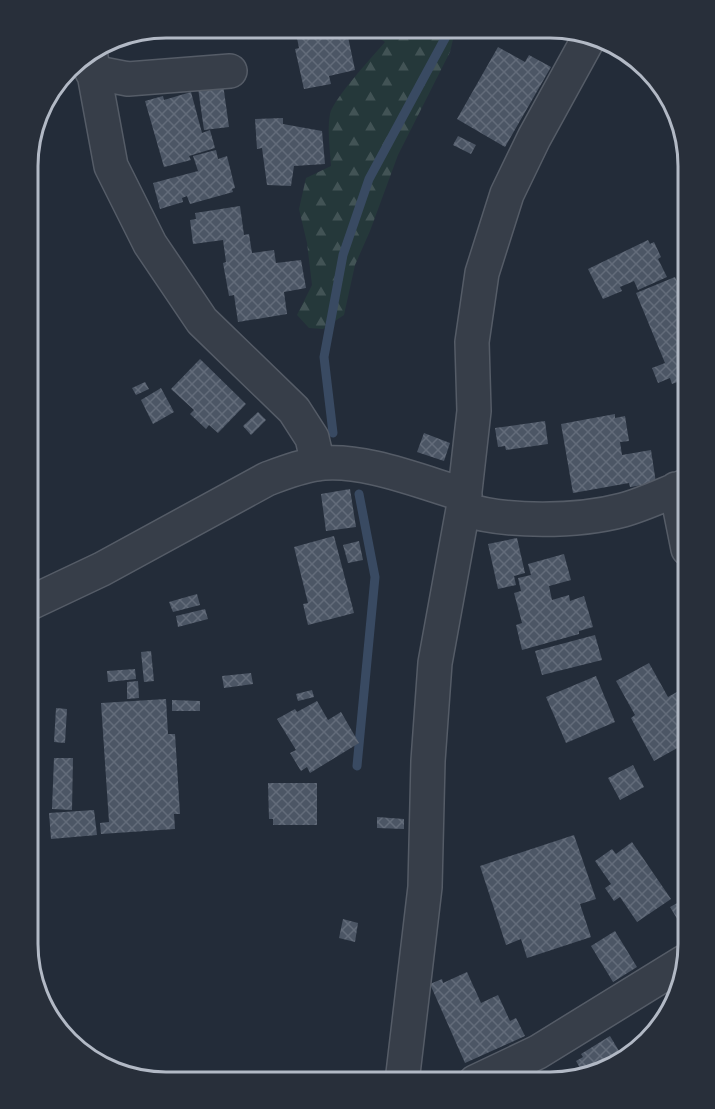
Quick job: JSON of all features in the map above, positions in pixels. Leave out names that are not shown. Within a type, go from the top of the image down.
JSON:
[{"type":"street","points":[[403,1072],[425,887],[428,761],[435,663],[464,502],[474,411],[472,342],[482,273],[507,194],[580,41]]},
{"type":"street","points":[[91,62],[111,166],[150,244],[202,321],[294,410],[312,438],[318,464]]},
{"type":"street","points":[[91,62],[128,79],[230,71]]},
{"type":"street","points":[[38,599],[102,569],[267,480],[295,468],[318,464],[359,465],[464,502],[481,515],[581,518],[624,510],[678,489]]},
{"type":"street","points":[[496,1072],[538,1052],[675,968]]},
{"type":"green space","points":[[379,38],[453,38],[450,52],[398,155],[355,265],[344,315],[323,329],[309,328],[297,315],[312,285],[307,243],[299,209],[306,178],[331,166],[329,127],[333,107],[385,42]]},
{"type":"building","points":[[297,38],[348,38],[355,70],[329,76],[331,84],[304,89],[295,49],[299,48]]},
{"type":"building","points":[[498,47],[525,62],[529,55],[551,67],[505,147],[457,119]]},
{"type":"building","points":[[223,84],[229,127],[204,130],[198,88]]},
{"type":"building","points":[[191,92],[202,133],[210,130],[215,148],[189,156],[191,160],[164,167],[145,101],[163,96],[164,100]]},
{"type":"building","points":[[283,118],[283,124],[322,131],[325,164],[294,166],[291,186],[267,185],[262,148],[257,149],[255,119]]},
{"type":"building","points":[[458,136],[476,145],[471,154],[453,145]]},
{"type":"building","points":[[216,150],[218,159],[227,156],[235,188],[232,189],[233,192],[190,204],[187,196],[182,198],[183,202],[160,209],[153,183],[198,171],[193,156]]},
{"type":"building","points":[[240,206],[244,235],[249,234],[252,253],[274,250],[276,263],[301,260],[306,288],[284,292],[287,314],[238,322],[234,295],[229,296],[223,263],[226,262],[223,240],[193,244],[190,220],[196,219],[195,213]]},
{"type":"building","points":[[648,240],[650,244],[654,242],[661,257],[658,259],[667,277],[638,290],[634,281],[620,287],[622,291],[603,299],[588,269]]},
{"type":"building","points":[[675,277],[678,283],[678,382],[672,384],[670,378],[658,383],[652,368],[665,363],[636,293]]},
{"type":"building","points":[[200,359],[246,404],[218,433],[209,425],[206,429],[190,414],[194,410],[171,389]]},
{"type":"building","points":[[145,382],[149,389],[136,395],[132,388]]},
{"type":"building","points":[[161,388],[174,412],[153,424],[141,400]]},
{"type":"building","points":[[258,412],[266,420],[251,435],[243,426]]},
{"type":"building","points":[[615,414],[615,418],[625,416],[629,441],[620,442],[622,455],[651,450],[656,483],[630,487],[629,483],[573,493],[561,424]]},
{"type":"building","points":[[545,421],[548,444],[506,450],[505,446],[498,447],[495,428]]},
{"type":"building","points":[[424,433],[450,443],[444,461],[417,452]]},
{"type":"building","points":[[350,489],[356,527],[326,531],[321,494]]},
{"type":"building","points":[[334,536],[354,613],[308,625],[303,604],[308,603],[294,547]]},
{"type":"building","points":[[517,538],[525,573],[514,576],[516,585],[498,589],[488,544]]},
{"type":"building","points":[[359,541],[363,560],[348,563],[343,545]]},
{"type":"building","points":[[564,554],[571,580],[549,586],[552,600],[569,595],[570,601],[584,596],[593,627],[579,631],[579,634],[522,650],[516,625],[522,623],[514,593],[521,591],[518,578],[531,575],[528,564]]},
{"type":"building","points":[[197,594],[200,605],[173,612],[169,602]]},
{"type":"building","points":[[205,609],[208,619],[178,627],[176,616]]},
{"type":"building","points":[[595,635],[602,660],[542,675],[535,651]]},
{"type":"building","points":[[151,651],[154,681],[144,682],[141,652]]},
{"type":"building","points":[[649,663],[668,697],[677,692],[677,748],[654,761],[631,718],[635,715],[616,681]]},
{"type":"building","points":[[135,669],[136,679],[108,682],[107,671]]},
{"type":"building","points":[[251,673],[253,684],[224,688],[222,676]]},
{"type":"building","points":[[596,676],[615,722],[566,743],[546,697]]},
{"type":"building","points":[[138,681],[139,698],[127,699],[127,682]]},
{"type":"building","points":[[312,690],[314,697],[298,701],[296,694]]},
{"type":"building","points":[[166,699],[168,734],[175,734],[180,814],[174,814],[175,829],[101,834],[100,823],[109,822],[101,703]]},
{"type":"building","points":[[172,700],[200,701],[200,711],[172,711]]},
{"type":"building","points":[[317,701],[328,720],[341,712],[359,743],[310,773],[307,767],[301,771],[290,753],[296,750],[277,719],[295,709],[297,712]]},
{"type":"building","points":[[56,708],[67,709],[65,743],[54,742]]},
{"type":"building","points":[[54,758],[73,758],[72,810],[52,809]]},
{"type":"building","points":[[633,765],[644,787],[620,800],[608,778]]},
{"type":"building","points":[[268,783],[317,783],[317,825],[273,825],[273,819],[269,819]]},
{"type":"building","points":[[94,810],[97,835],[51,839],[49,813]]},
{"type":"building","points":[[377,817],[404,819],[404,829],[377,828]]},
{"type":"building","points":[[574,835],[596,899],[580,904],[591,937],[527,958],[521,939],[506,945],[480,866]]},
{"type":"building","points":[[632,842],[671,899],[637,922],[620,897],[614,901],[605,888],[611,884],[595,861],[612,849],[616,854]]},
{"type":"building","points":[[677,903],[677,919],[670,907]]},
{"type":"building","points":[[343,919],[358,923],[355,942],[339,938]]},
{"type":"building","points":[[615,931],[637,967],[613,982],[591,946]]},
{"type":"building","points":[[467,972],[481,1003],[498,995],[510,1021],[516,1018],[525,1036],[465,1063],[430,984],[442,979],[443,983]]},
{"type":"building","points":[[610,1036],[619,1051],[598,1062],[580,1068],[576,1061],[583,1057],[581,1054]]},
{"type":"waterway","points":[[333,433],[324,357],[343,255],[369,179],[445,38]]},
{"type":"waterway","points":[[357,766],[375,577],[359,494]]}]
